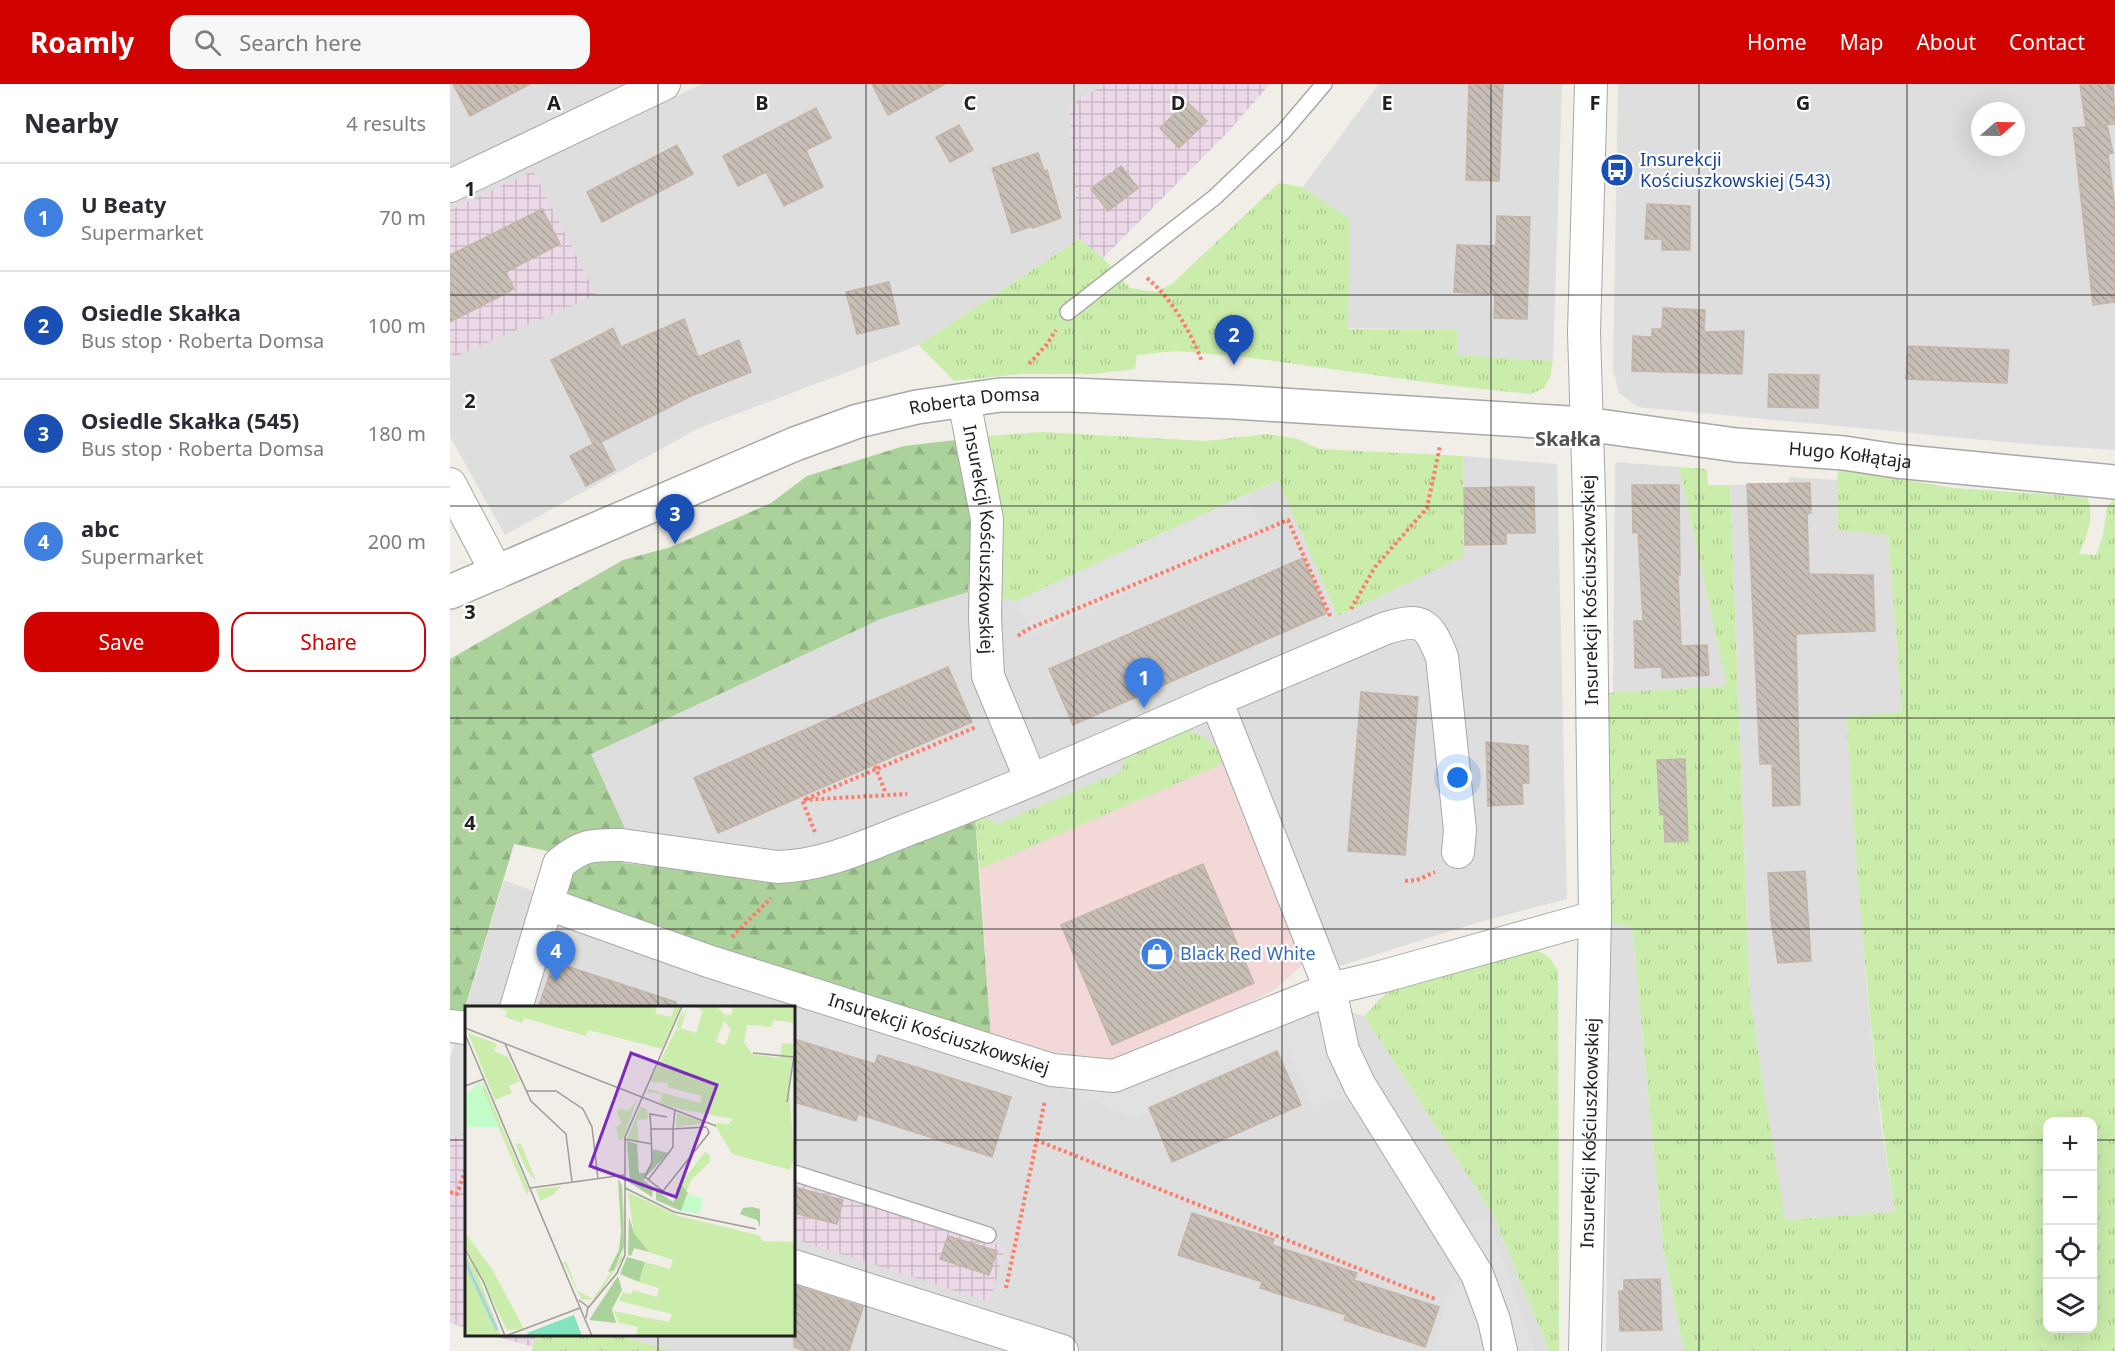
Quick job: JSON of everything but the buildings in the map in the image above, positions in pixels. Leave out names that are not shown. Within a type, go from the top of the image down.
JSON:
[{"type":"street","points":[[450,186],[664,84]]},
{"type":"street","name":"Insurekcji Kościuszkowskiej","points":[[1585,1351],[1595,916],[1590,529],[1585,424],[1584,332],[1591,84]]},
{"type":"street","name":"Roberta Domsa","points":[[450,592],[858,421],[917,407],[964,400],[1000,395],[1072,395],[1515,418],[1585,424]]},
{"type":"street","name":"Insurekcji Kościuszkowskiej","points":[[964,400],[987,519],[985,617],[988,676],[1031,780]]},
{"type":"street","name":"Hugo Kołłątaja","points":[[1585,424],[1736,445],[1844,453],[1918,464],[2115,482]]},
{"type":"street","points":[[450,484],[496,573]]},
{"type":"street","points":[[517,1006],[559,864],[576,850],[597,845],[622,845],[777,867],[814,864],[945,816],[1386,628],[1406,622],[1421,623],[1433,636],[1442,657],[1460,830],[1449,859]]},
{"type":"street","points":[[1216,700],[1330,989],[1343,1050],[1360,1086],[1477,1274],[1494,1320],[1501,1351]]},
{"type":"street","name":"Insurekcji Kościuszkowskiej","points":[[548,903],[708,961],[1052,1070],[1114,1076],[1330,989],[1384,976],[1595,916]]},
{"type":"street","points":[[450,1026],[465,1028]]},
{"type":"street","points":[[795,1266],[1062,1351]]},
{"type":"lane","points":[[1068,312],[1215,197],[1284,131],[1324,84]]},
{"type":"lane","points":[[795,1173],[988,1235]]},
{"type":"path","points":[[1130,264],[1154,284],[1173,306],[1203,362]]},
{"type":"path","points":[[1349,612],[1375,567],[1427,508],[1442,436]]},
{"type":"path","points":[[1014,638],[1037,626],[1288,520],[1333,622]]},
{"type":"path","points":[[802,800],[982,724]]},
{"type":"path","points":[[876,768],[886,794]]},
{"type":"path","points":[[802,800],[886,794],[939,794],[945,816]]},
{"type":"path","points":[[708,961],[814,864],[802,800]]},
{"type":"path","points":[[1405,881],[1417,880],[1433,874],[1449,859]]},
{"type":"path","points":[[1006,1288],[1052,1070]]},
{"type":"path","points":[[1036,1140],[1435,1299]]},
{"type":"path","points":[[450,1192],[457,1194],[465,1171]]},
{"type":"shaded area","points":[[450,84],[632,84],[450,170]]},
{"type":"shaded area","points":[[702,84],[1104,84],[1069,106],[1079,239],[919,345],[699,428],[505,535],[450,437],[450,203]]},
{"type":"shaded area","points":[[1104,84],[1270,84],[1226,134],[1103,258],[1079,239],[1069,106]]},
{"type":"shaded area","points":[[1379,84],[1562,84],[1553,361],[1457,355],[1456,330],[1347,328],[1302,188]]},
{"type":"shaded area","points":[[1618,84],[2115,84],[2115,450],[2026,444],[1638,407],[1619,393],[1613,370]]},
{"type":"shaded area","points":[[533,171],[596,295],[452,358],[450,352],[450,210]]},
{"type":"shaded area","points":[[1463,456],[1557,464],[1567,899],[1476,923],[1311,975],[1224,763],[980,869],[975,817],[759,877],[623,862],[590,753],[883,618],[968,592],[1016,601],[1279,480],[1338,616],[1462,557]]},
{"type":"shaded area","points":[[1615,462],[1679,467],[1727,686],[1613,693]]},
{"type":"shaded area","points":[[1789,477],[1837,480],[1838,529],[1888,535],[1902,712],[1846,718],[1867,990],[1881,1124],[1895,1213],[1784,1220],[1750,1000],[1730,485],[1789,484]]},
{"type":"shaded area","points":[[1247,494],[1264,529],[1032,636],[1016,601]]},
{"type":"shaded area","points":[[1224,763],[1306,962],[1274,990],[1224,1017],[1114,1066],[1089,1066],[991,1040],[980,869]]},
{"type":"shaded area","points":[[504,880],[994,1067],[1070,1090],[1114,1084],[1324,1004],[1364,1016],[1493,1214],[1549,1351],[672,1351],[621,1336],[795,1336],[795,1006],[466,1006]]},
{"type":"shaded area","points":[[1609,923],[1632,927],[1663,1246],[1684,1351],[1606,1351]]},
{"type":"shaded area","points":[[1324,1004],[1352,1097],[1311,1105],[1288,1048],[1133,1118],[1070,1090],[1114,1084]]},
{"type":"shaded area","points":[[465,1009],[465,1144],[450,1139],[450,1059]]},
{"type":"shaded area","points":[[465,1123],[465,1328],[450,1323],[450,1137],[461,1138]]},
{"type":"shaded area","points":[[795,1183],[1005,1247],[990,1302],[795,1239]]},
{"type":"shaded area","points":[[1489,1217],[1534,1351],[1510,1351],[1465,1225]]},
{"type":"shaded area","points":[[1452,1280],[1483,1297],[1486,1351],[1433,1351]]},
{"type":"shaded area","points":[[494,1336],[536,1336],[533,1347]]},
{"type":"green space","points":[[1279,183],[1302,187],[1350,219],[1348,329],[1458,330],[1457,355],[1553,361],[1550,378],[1544,388],[1531,394],[1454,386],[1244,357],[1176,351],[1137,355],[1135,369],[1094,374],[1020,374],[954,381],[919,345],[1079,239],[1103,258],[1130,288],[1156,292],[1173,283]]},
{"type":"green space","points":[[1042,432],[1206,441],[1267,434],[1298,439],[1320,449],[1463,456],[1463,557],[1338,616],[1278,480],[1016,601],[994,597],[985,436]]},
{"type":"green space","points":[[956,440],[970,502],[972,532],[968,592],[883,618],[591,754],[627,833],[623,863],[759,877],[975,816],[991,1040],[577,907],[561,893],[581,858],[514,844],[464,1011],[450,1011],[450,659],[623,560],[671,547],[771,503],[807,476],[904,446]]},
{"type":"green space","points":[[1679,467],[1707,469],[1708,485],[1730,485],[1750,1000],[1785,1220],[1895,1212],[1871,1027],[1846,717],[1902,712],[1888,535],[1838,530],[1837,480],[1839,469],[1954,488],[2087,497],[2090,519],[2079,554],[2096,555],[2103,535],[2107,506],[2115,499],[2115,1351],[1684,1351],[1663,1246],[1632,927],[1609,923],[1606,693],[1727,686]]},
{"type":"green space","points":[[1182,729],[1208,740],[1224,763],[980,869],[975,816],[979,815],[998,824],[1120,772],[1132,746]]},
{"type":"green space","points":[[1535,949],[1550,958],[1558,971],[1559,1351],[1549,1351],[1493,1214],[1364,1016],[1390,989]]},
{"type":"green space","points":[[536,1336],[621,1336],[672,1351],[532,1351]]},
{"type":"place","name":"Insurekcji Kościuszkowskiej (543)","points":[[1617,170]]},
{"type":"place","name":"Osiedle Skałka","points":[[1234,365]]},
{"type":"place","name":"Osiedle Skałka (545)","points":[[675,544]]},
{"type":"place","name":"U Beaty","points":[[1144,708]]},
{"type":"place","name":"Black Red White","points":[[1157,954]]},
{"type":"place","name":"abc","points":[[556,981]]},
{"type":"district","name":"Skałka","points":[[1568,439]]}]
